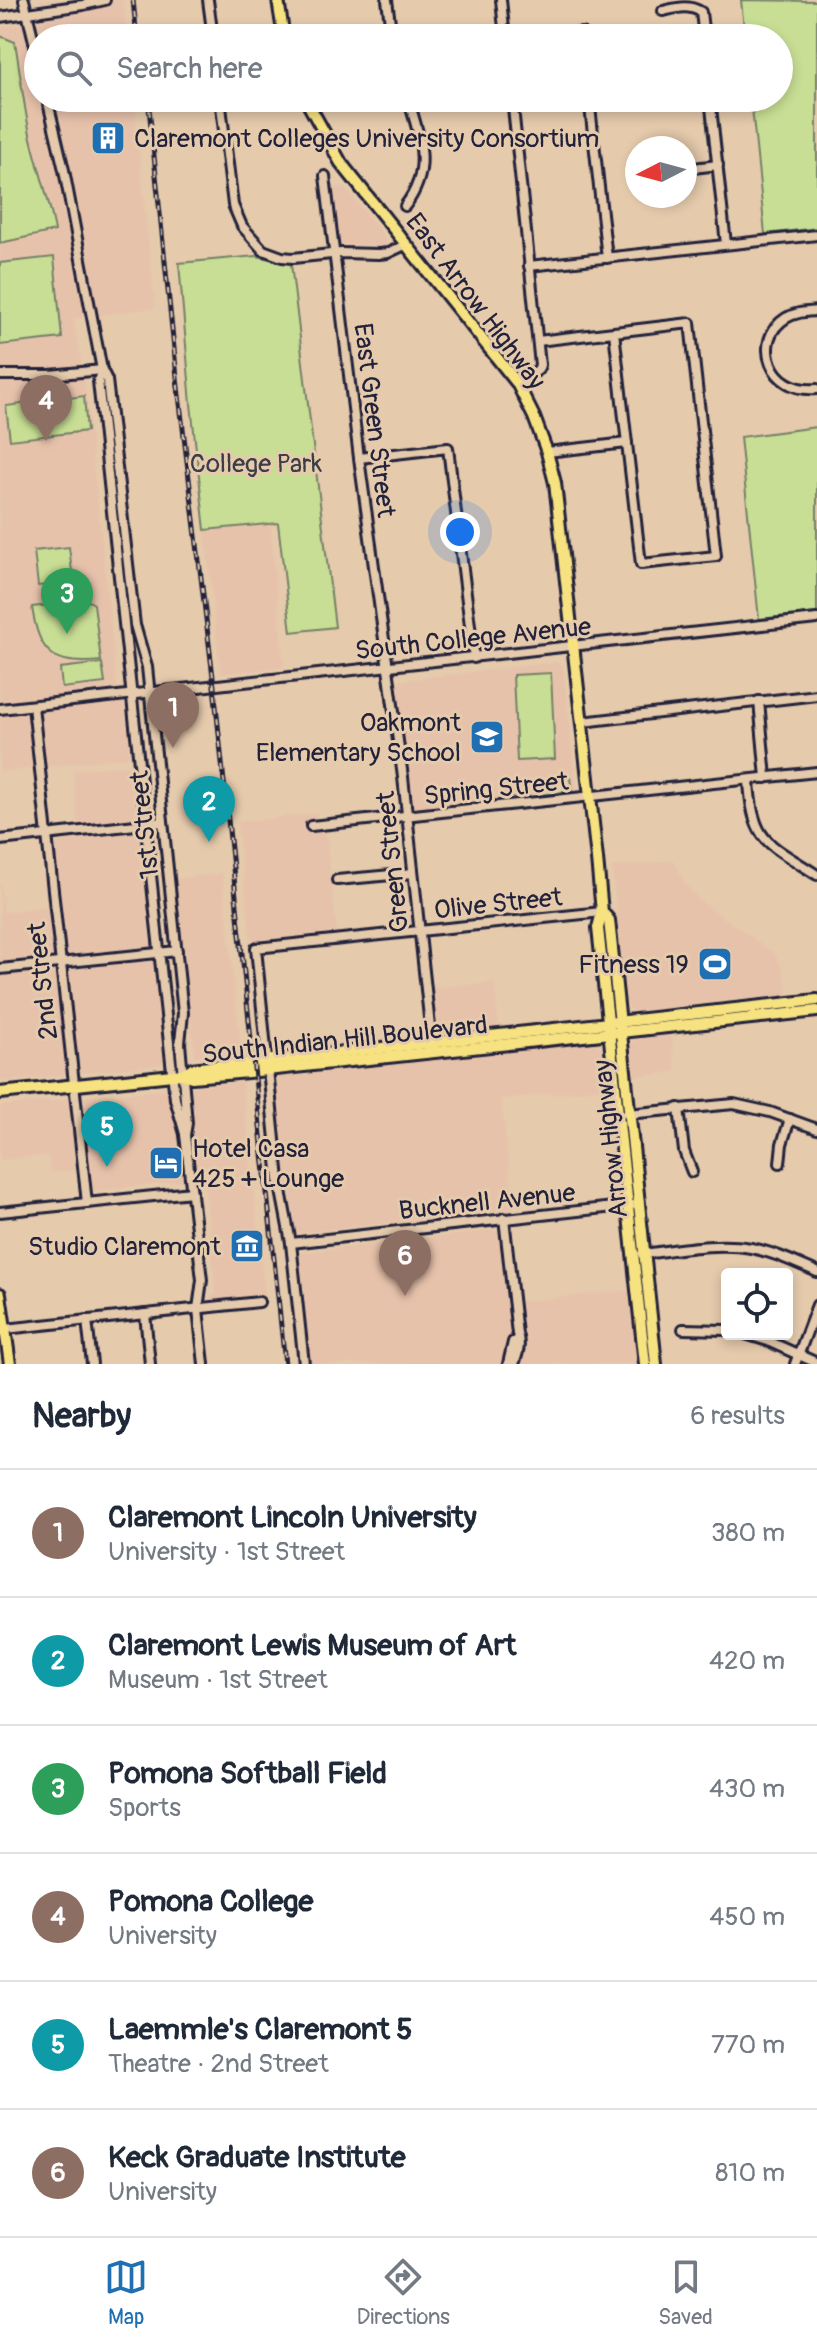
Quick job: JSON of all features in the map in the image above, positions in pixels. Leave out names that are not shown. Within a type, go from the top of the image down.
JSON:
[{"type":"main road","points":[[278,0],[282,24]]},
{"type":"main road","name":"East Arrow Highway","points":[[313,112],[341,163],[517,383],[534,417],[547,452],[557,499],[573,647]]},
{"type":"main road","name":"Arrow Highway","points":[[573,647],[602,912],[609,920],[614,1027],[639,1254],[645,1364]]},
{"type":"main road","name":"South Indian Hill Boulevard","points":[[0,1093],[177,1074],[191,1069],[267,1065],[614,1027],[817,1000]]},
{"type":"main road","name":"South Indian Hill Boulevard","points":[[614,1027],[817,1011]]},
{"type":"main road","name":"Arrow Highway","points":[[639,1254],[656,1364]]},
{"type":"main road","points":[[0,1294],[10,1364]]},
{"type":"street","points":[[24,0],[30,24]]},
{"type":"street","points":[[0,17],[105,0]]},
{"type":"street","points":[[208,0],[211,24]]},
{"type":"street","points":[[387,0],[390,24]]},
{"type":"street","points":[[501,0],[504,24]]},
{"type":"street","points":[[663,11],[693,7],[701,12],[702,24]]},
{"type":"street","name":"1st Street","points":[[50,112],[102,370],[107,380],[135,625],[147,667],[184,1024],[176,1110],[185,1135],[202,1280],[198,1309],[204,1364]]},
{"type":"street","points":[[222,112],[233,205],[242,226],[267,252],[282,257],[379,254],[405,245]]},
{"type":"street","points":[[405,206],[423,170],[420,141],[412,112]]},
{"type":"street","points":[[513,112],[540,365],[538,370],[517,383]]},
{"type":"street","points":[[591,112],[607,258]]},
{"type":"street","points":[[712,112],[726,244]]},
{"type":"street","points":[[697,168],[718,165]]},
{"type":"street","name":"East Green Street","points":[[325,176],[387,668]]},
{"type":"street","points":[[529,266],[817,235]]},
{"type":"street","points":[[817,311],[795,314],[780,323],[770,341],[773,369],[781,381],[802,390],[817,389]]},
{"type":"street","points":[[538,341],[614,332],[690,323],[716,556],[641,564],[614,332]]},
{"type":"street","points":[[0,375],[50,375],[102,370]]},
{"type":"street","name":"1st Street","points":[[102,370],[98,381],[160,952],[177,1074]]},
{"type":"street","points":[[547,452],[627,443]]},
{"type":"street","points":[[359,458],[448,448],[474,658]]},
{"type":"street","name":"South College Avenue","points":[[0,709],[817,619]]},
{"type":"street","name":"Green Street","points":[[387,668],[432,1047]]},
{"type":"street","points":[[582,722],[817,695]]},
{"type":"street","points":[[759,701],[766,778]]},
{"type":"street","name":"2nd Street","points":[[33,706],[87,1203]]},
{"type":"street","name":"Spring Street","points":[[311,826],[817,772]]},
{"type":"street","points":[[749,780],[753,818],[764,838],[817,875]]},
{"type":"street","points":[[0,840],[163,822]]},
{"type":"street","points":[[337,880],[413,873]]},
{"type":"street","name":"Olive Street","points":[[267,1065],[256,948],[602,912]]},
{"type":"street","points":[[0,969],[177,951]]},
{"type":"street","points":[[267,1065],[304,1364]]},
{"type":"street","points":[[624,1114],[734,1104],[817,1129]]},
{"type":"street","points":[[679,1108],[684,1151],[692,1172]]},
{"type":"street","points":[[780,1163],[790,1119]]},
{"type":"street","points":[[0,1212],[192,1192]]},
{"type":"street","name":"Bucknell Avenue","points":[[291,1243],[634,1204]]},
{"type":"street","points":[[504,1218],[519,1340],[514,1364]]},
{"type":"street","points":[[639,1254],[726,1245],[776,1254],[817,1272]]},
{"type":"street","points":[[5,1329],[259,1302]]},
{"type":"street","points":[[796,1360],[817,1305]]},
{"type":"street","points":[[145,1314],[150,1364]]},
{"type":"street","points":[[87,1320],[92,1364]]},
{"type":"street","points":[[683,1329],[721,1330]]},
{"type":"street","points":[[508,1364],[517,1334]]},
{"type":"street","points":[[765,1340],[796,1360],[817,1363]]},
{"type":"shaded area","points":[[39,0],[123,0],[126,24],[24,24],[24,112],[135,112],[155,308],[73,318],[85,384],[117,687],[125,708],[130,757],[0,772],[0,27],[44,20]]},
{"type":"shaded area","points":[[335,187],[344,187],[388,243],[384,246],[340,244],[333,192]]},
{"type":"shaded area","points":[[270,523],[284,667],[221,674],[205,530]]},
{"type":"shaded area","name":"Oakmont Elementary School","points":[[557,662],[563,666],[577,793],[414,810],[397,681]]},
{"type":"shaded area","points":[[131,765],[164,1064],[0,1082],[0,881],[4,912],[61,905],[55,843],[79,839],[73,770]]},
{"type":"shaded area","points":[[320,813],[315,818],[315,824],[326,833],[337,932],[251,941],[237,822]]},
{"type":"shaded area","points":[[674,861],[684,882],[700,901],[775,954],[783,970],[788,996],[630,1009],[627,1005],[612,867]]},
{"type":"shaded area","points":[[222,873],[241,1051],[195,1056],[175,879]]},
{"type":"shaded area","points":[[494,982],[499,1028],[443,1035],[438,1030],[433,988]]},
{"type":"shaded area","points":[[671,1034],[676,1072],[635,1076],[631,1045],[634,1040]]},
{"type":"shaded area","points":[[595,1042],[602,1047],[607,1088],[501,1099],[514,1209],[298,1233],[295,1229],[286,1182],[276,1081],[279,1077]]},
{"type":"shaded area","points":[[242,1082],[265,1295],[208,1301],[216,1293],[204,1179],[92,1191],[89,1169],[51,1172],[48,1155],[0,1160],[0,1106]]},
{"type":"shaded area","points":[[494,1230],[500,1235],[507,1303],[630,1290],[638,1364],[310,1364],[300,1253]]},
{"type":"green space","points":[[741,0],[817,1],[817,228],[765,234],[752,112],[793,112],[793,24],[744,24]]},
{"type":"green space","points":[[0,36],[15,42],[24,112],[55,231],[0,243]]},
{"type":"green space","name":"College Park","points":[[257,256],[291,264],[335,627],[291,632],[278,523],[205,530],[179,263]]},
{"type":"green space","points":[[54,257],[62,338],[0,345],[0,263]]},
{"type":"green space","points":[[84,396],[87,431],[10,440],[6,406]]},
{"type":"green space","points":[[817,427],[817,613],[759,619],[740,437]]},
{"type":"green space","points":[[69,547],[72,572],[67,573],[69,583],[38,586],[34,551]]},
{"type":"green space","points":[[89,601],[94,604],[101,661],[71,661],[51,654],[39,636],[32,607]]},
{"type":"green space","points":[[102,663],[105,683],[62,688],[60,668]]},
{"type":"green space","points":[[551,673],[555,759],[517,761],[513,675]]},
{"type":"green space","points":[[570,778],[572,791],[538,795],[537,782]]},
{"type":"railway","points":[[133,0],[136,24]]},
{"type":"railway","points":[[149,112],[285,1364]]},
{"type":"place","name":"Claremont Colleges University Consortium","points":[[108,138]]},
{"type":"place","name":"Pomona College","points":[[46,441]]},
{"type":"place","name":"Pomona Softball Field","points":[[67,634]]},
{"type":"place","name":"Oakmont Elementary School","points":[[487,737]]},
{"type":"place","name":"Claremont Lincoln University","points":[[173,748]]},
{"type":"place","name":"Claremont Lewis Museum of Art","points":[[209,842]]},
{"type":"place","name":"Fitness 19","points":[[715,964]]},
{"type":"place","name":"Hotel Casa 425 + Lounge","points":[[166,1163]]},
{"type":"place","name":"Laemmle's Claremont 5","points":[[107,1167]]},
{"type":"place","name":"Studio Claremont","points":[[247,1246]]},
{"type":"place","name":"Keck Graduate Institute","points":[[405,1296]]}]
